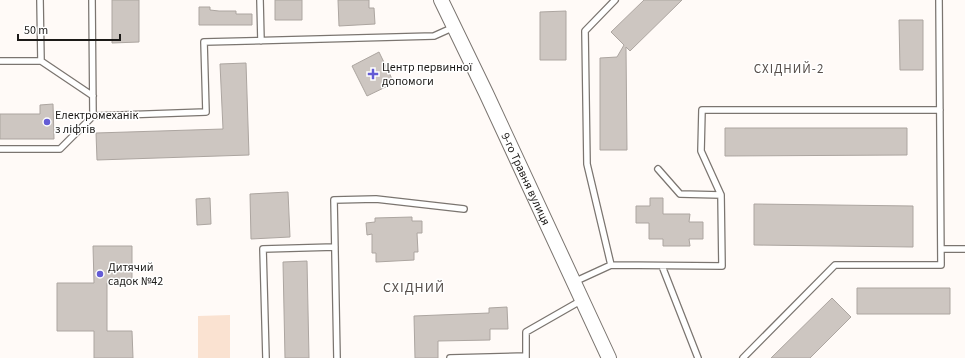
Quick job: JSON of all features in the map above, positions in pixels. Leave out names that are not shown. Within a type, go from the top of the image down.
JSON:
[{"type":"street","name":"9-го Травня вулиця","points":[[441,0],[609,358]]},
{"type":"lane","points":[[40,0],[41,61]]},
{"type":"lane","points":[[92,0],[93,116]]},
{"type":"lane","points":[[260,0],[261,41]]},
{"type":"lane","points":[[611,265],[587,164],[585,31],[616,0]]},
{"type":"lane","points":[[743,358],[834,265],[941,265],[939,0]]},
{"type":"lane","points":[[0,149],[60,149],[93,116],[206,112],[204,42],[434,36],[454,27]]},
{"type":"lane","points":[[0,61],[41,61],[93,96]]},
{"type":"lane","points":[[574,282],[611,265],[722,266],[722,195],[701,151],[702,110],[940,110]]},
{"type":"lane","points":[[658,169],[680,194],[722,195]]},
{"type":"lane","points":[[337,358],[334,200],[376,199],[464,209]]},
{"type":"lane","points":[[266,358],[263,249],[335,247]]},
{"type":"lane","points":[[941,249],[965,249]]},
{"type":"lane","points":[[662,266],[698,358]]},
{"type":"lane","points":[[450,358],[526,357],[526,332],[582,300]]},
{"type":"shaded area","points":[[230,315],[230,358],[198,358],[198,316]]},
{"type":"building","points":[[112,0],[139,0],[139,42],[112,43]]},
{"type":"building","points":[[275,0],[302,0],[302,20],[275,20]]},
{"type":"building","points":[[338,0],[369,0],[369,8],[374,8],[375,24],[339,26]]},
{"type":"building","points":[[644,0],[682,0],[630,51],[626,47],[627,150],[600,150],[600,58],[617,57],[624,45],[611,32]]},
{"type":"building","points":[[199,7],[210,7],[210,10],[219,11],[236,11],[236,14],[252,14],[252,25],[199,25]]},
{"type":"building","points":[[566,11],[566,60],[540,60],[540,12]]},
{"type":"building","points":[[899,20],[923,20],[923,70],[900,70]]},
{"type":"building","points":[[379,52],[394,83],[367,96],[352,66]]},
{"type":"building","points":[[246,63],[249,155],[97,160],[96,133],[223,129],[220,64]]},
{"type":"building","points":[[53,104],[54,139],[0,139],[0,114],[40,114],[40,105]]},
{"type":"building","points":[[725,128],[907,128],[907,155],[725,156]]},
{"type":"building","points":[[288,192],[290,237],[251,239],[250,194]]},
{"type":"building","points":[[210,198],[211,224],[197,225],[196,199]]},
{"type":"building","points":[[650,198],[663,198],[663,214],[690,214],[689,222],[703,222],[703,239],[689,239],[690,246],[663,246],[663,239],[649,239],[649,223],[636,223],[636,206],[650,206]]},
{"type":"building","points":[[754,204],[913,206],[913,247],[754,245]]},
{"type":"building","points":[[412,217],[412,221],[422,221],[422,233],[417,233],[418,252],[414,252],[414,260],[376,262],[376,253],[372,253],[372,234],[367,235],[366,223],[375,222],[375,218]]},
{"type":"building","points":[[93,246],[132,246],[132,283],[107,283],[107,331],[132,331],[133,358],[94,358],[94,331],[57,331],[57,283],[94,283]]},
{"type":"building","points":[[307,261],[309,358],[285,358],[283,262]]},
{"type":"building","points":[[857,288],[950,288],[950,314],[857,314]]},
{"type":"building","points":[[832,298],[851,317],[810,358],[771,358]]},
{"type":"building","points":[[507,307],[508,329],[490,329],[490,340],[438,341],[438,358],[415,358],[414,316],[489,313],[489,308]]},
{"type":"place","name":"Центр первинної допомоги","points":[[373,74]]},
{"type":"place","name":"Електромеханік з ліфтів","points":[[47,122]]},
{"type":"place","name":"Дитячий садок №42","points":[[100,274]]},
{"type":"district","name":"СХІДНИЙ-2","points":[[789,69]]},
{"type":"district","name":"СХІДНИЙ","points":[[414,288]]}]
